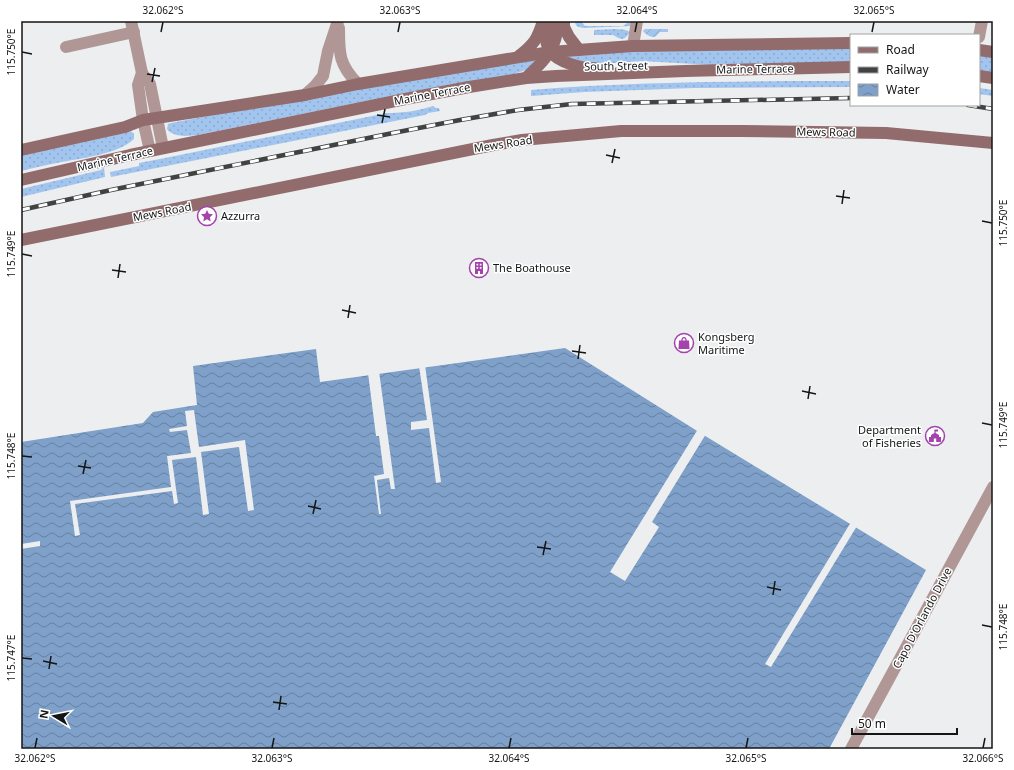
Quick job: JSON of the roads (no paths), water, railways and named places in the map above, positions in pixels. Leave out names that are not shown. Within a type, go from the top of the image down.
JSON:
[{"type":"street","points":[[339,21],[339,48],[341,60],[347,71],[358,84]]},
{"type":"street","points":[[305,95],[323,76],[328,52],[339,21]]},
{"type":"street","points":[[518,56],[531,47],[543,21]]},
{"type":"street","points":[[548,21],[546,39],[550,52]]},
{"type":"street","points":[[526,78],[539,66],[550,52],[555,40],[558,21]]},
{"type":"street","points":[[564,21],[564,27],[569,37],[579,50]]},
{"type":"street","points":[[633,46],[637,21]]},
{"type":"street","points":[[980,34],[982,21]]},
{"type":"street","points":[[66,47],[132,27],[142,73],[150,84],[163,148]]},
{"type":"street","name":"Marine Terrace","points":[[21,150],[125,127],[143,120],[305,95],[358,84],[518,56],[550,52],[633,46],[850,42]]},
{"type":"street","points":[[980,50],[993,52]]},
{"type":"street","name":"South Street","points":[[550,52],[561,60],[582,68],[651,65],[685,71]]},
{"type":"street","name":"Marine Terrace","points":[[21,180],[163,148],[469,87],[526,78],[685,71],[850,67]]},
{"type":"street","points":[[142,73],[138,84],[143,120],[150,151]]},
{"type":"street","points":[[980,76],[993,78]]},
{"type":"street","name":"Mews Road","points":[[21,240],[493,144],[522,140],[621,131],[742,131],[886,133],[993,143]]},
{"type":"street","name":"Capo D'Orlando Drive","points":[[851,749],[993,487]]},
{"type":"water","points":[[565,348],[702,434],[926,570],[829,749],[21,749],[21,442],[143,423],[153,412],[197,405],[193,366],[316,349],[320,382]]},
{"type":"railway","points":[[21,210],[111,190],[393,133],[518,110],[572,104],[850,98]]},
{"type":"railway","points":[[974,106],[993,109]]},
{"type":"place","name":"Azzurra","points":[[207,216]]},
{"type":"place","name":"The Boathouse","points":[[479,268]]},
{"type":"place","name":"Kongsberg Maritime","points":[[684,343]]},
{"type":"place","name":"Department of Fisheries","points":[[935,436]]}]
